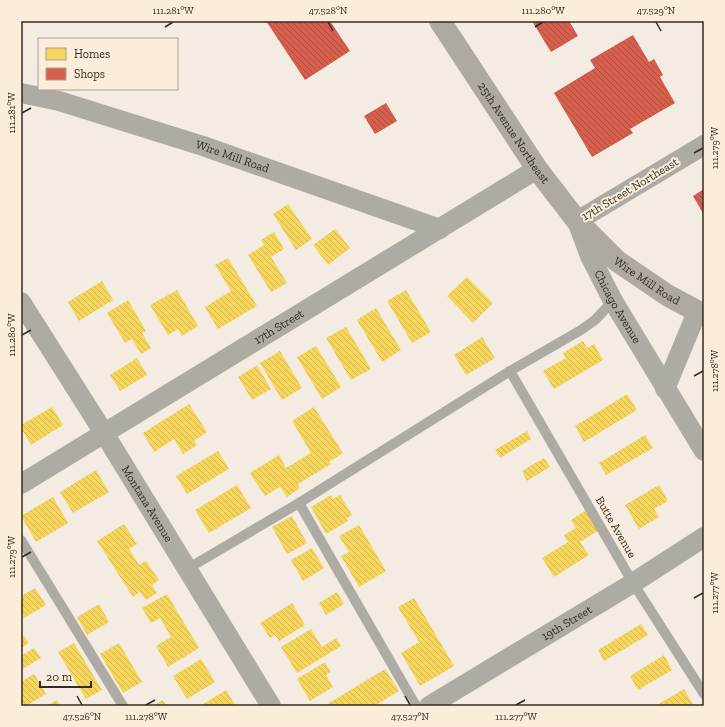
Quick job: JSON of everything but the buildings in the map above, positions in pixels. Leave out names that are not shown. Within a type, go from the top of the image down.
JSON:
[{"type":"street","name":"25th Avenue Northeast","points":[[440,21],[537,169],[577,221],[595,240]]},
{"type":"street","name":"Wire Mill Road","points":[[21,93],[59,101],[203,146],[440,229]]},
{"type":"street","name":"17th Street Northeast","points":[[577,221],[704,145]]},
{"type":"street","name":"17th Street","points":[[21,484],[537,169]]},
{"type":"street","name":"Chicago Avenue","points":[[577,221],[590,256],[613,301],[704,452]]},
{"type":"street","name":"Wire Mill Road","points":[[595,240],[617,261],[667,295],[700,313]]},
{"type":"street","name":"Montana Avenue","points":[[21,302],[104,433],[271,706]]},
{"type":"street","points":[[665,389],[700,313]]},
{"type":"street","name":"19th Street","points":[[429,706],[633,583],[704,537]]},
{"type":"lane","points":[[187,569],[299,503],[510,371],[581,330],[595,320],[613,301]]},
{"type":"lane","name":"Butte Avenue","points":[[510,371],[633,583],[704,694]]},
{"type":"lane","points":[[299,503],[416,706]]},
{"type":"lane","points":[[21,540],[123,706]]}]
